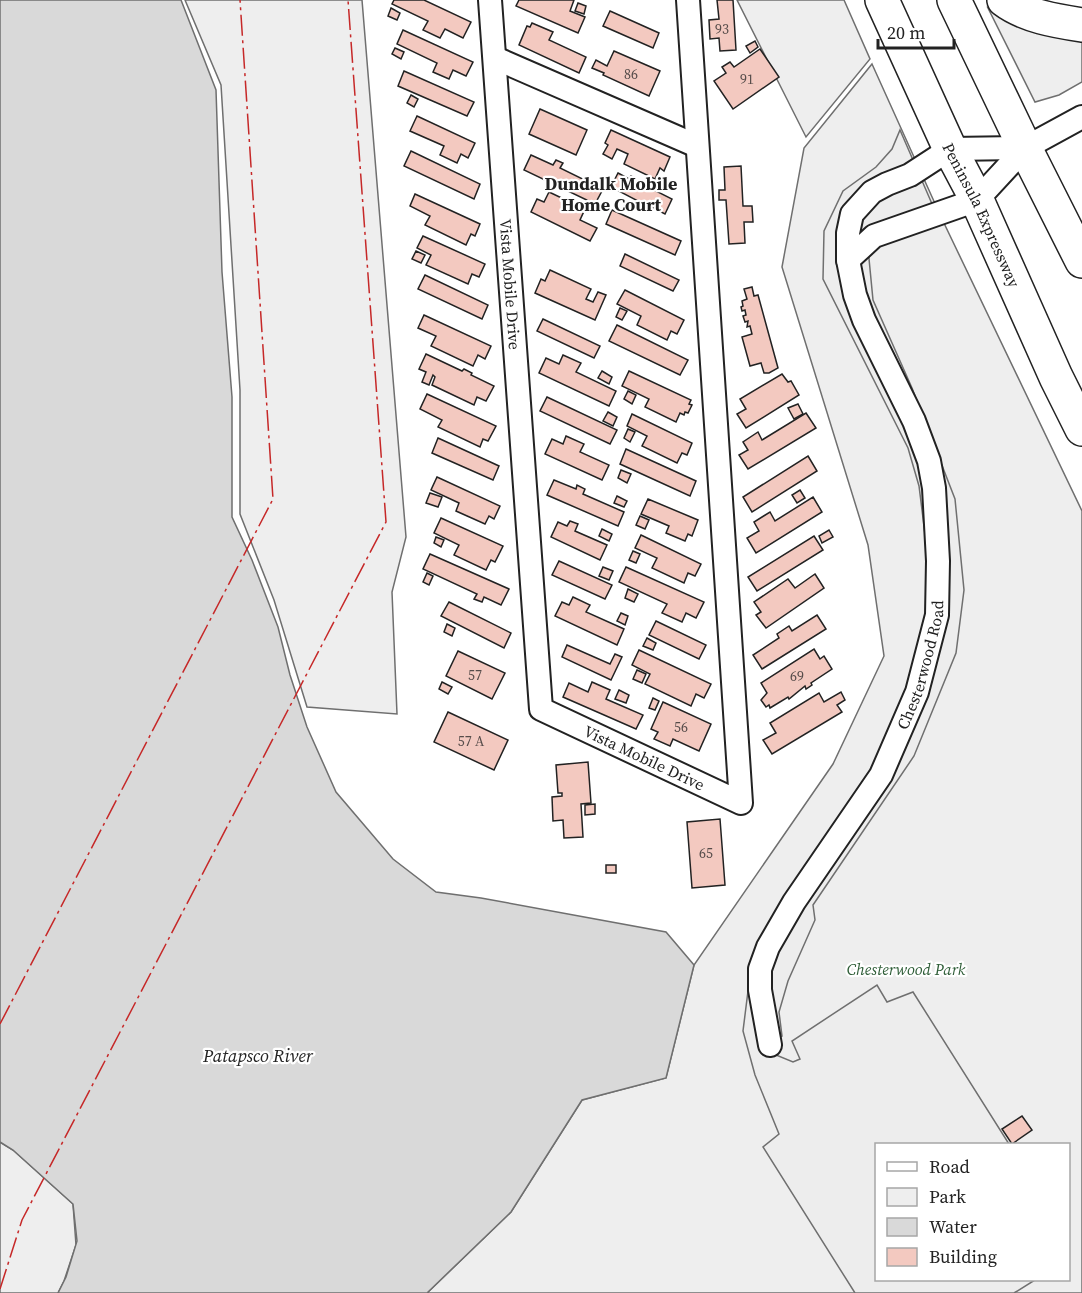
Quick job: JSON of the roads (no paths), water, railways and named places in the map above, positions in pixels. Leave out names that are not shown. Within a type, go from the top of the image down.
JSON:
[{"type":"main road","name":"Peninsula Expressway","points":[[882,0],[1082,429]]},
{"type":"main road","points":[[954,0],[1082,261]]},
{"type":"main road","points":[[1004,0],[1011,5],[1054,21],[1082,25]]},
{"type":"street","name":"Vista Mobile Drive","points":[[490,0],[541,709],[741,803],[688,0]]},
{"type":"street","points":[[495,58],[697,146]]},
{"type":"street","points":[[848,260],[874,236],[977,200],[1025,148],[1082,117]]},
{"type":"street","points":[[951,148],[1025,148]]},
{"type":"street","name":"Chesterwood Road","points":[[770,1045],[760,990],[760,969],[768,947],[794,902],[881,775],[917,692],[937,615],[938,561],[934,488],[929,461],[914,421],[864,320],[855,295],[848,260],[848,232],[852,214],[872,192],[910,175],[951,148]]},
{"type":"water","name":"Patapsco River","points":[[0,0],[181,0],[216,90],[222,272],[232,397],[232,517],[252,560],[278,627],[290,675],[307,727],[336,792],[393,859],[436,892],[666,932],[694,965],[666,1078],[582,1100],[511,1212],[427,1293],[58,1293],[66,1277],[77,1241],[73,1204],[13,1150],[0,1142]]},
{"type":"district","name":"Dundalk Mobile Home Court","points":[[611,193]]},
{"type":"park label","name":"Chesterwood Park","points":[[906,969]]}]
